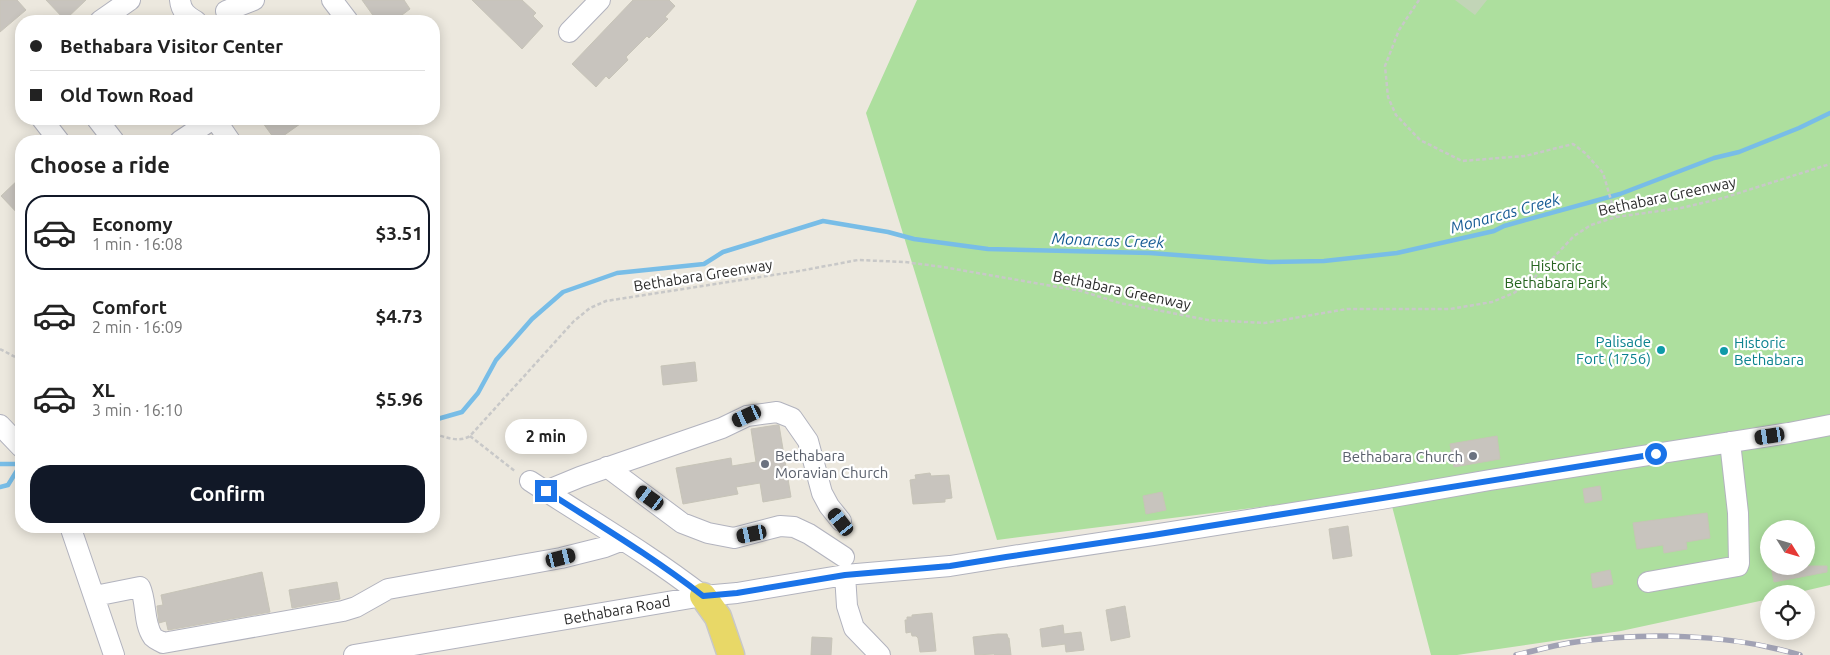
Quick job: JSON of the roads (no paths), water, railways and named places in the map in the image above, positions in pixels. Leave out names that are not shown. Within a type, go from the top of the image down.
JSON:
[{"type":"main road","points":[[703,596],[718,617],[731,655]]},
{"type":"street","points":[[109,15],[130,0]]},
{"type":"street","points":[[180,0],[181,7],[186,15]]},
{"type":"street","points":[[223,11],[254,0]]},
{"type":"street","points":[[332,0],[343,15]]},
{"type":"street","points":[[569,32],[600,0]]},
{"type":"street","points":[[47,125],[54,135]]},
{"type":"street","points":[[102,125],[109,135]]},
{"type":"street","points":[[189,135],[205,125]]},
{"type":"street","points":[[703,596],[623,540],[538,486],[607,467],[722,428],[747,416],[777,412],[792,418],[808,441],[822,492],[829,506],[841,522]]},
{"type":"street","points":[[0,425],[15,441]]},
{"type":"street","name":"Bethabara Road","points":[[354,655],[703,596],[737,593],[845,566],[950,566],[1381,499],[1830,425]]},
{"type":"street","points":[[1648,582],[1738,566],[1738,513],[1730,442]]},
{"type":"street","points":[[607,467],[682,523],[708,534],[734,538],[780,526],[794,527],[810,534],[845,566],[846,606],[854,628],[880,655]]},
{"type":"street","points":[[72,533],[114,655]]},
{"type":"street","points":[[95,596],[140,587],[144,595],[148,626],[154,638],[164,643],[343,611],[356,607],[388,589],[561,558],[605,547],[623,540]]},
{"type":"waterway","name":"Monarcas Creek","points":[[440,418],[462,412],[478,393],[496,360],[532,319],[563,292],[617,273],[704,264],[723,252],[823,221],[888,232],[914,239],[988,249],[1150,253],[1270,262],[1324,261],[1397,253],[1494,231],[1504,226],[1620,194],[1714,158],[1739,152],[1799,128],[1830,113]]},
{"type":"waterway","points":[[0,464],[15,464]]},
{"type":"waterway","name":"Monarcas Creek","points":[[0,487],[8,485],[15,474]]},
{"type":"railway","points":[[1516,655],[1569,643],[1597,639],[1655,636],[1744,642],[1800,655]]},
{"type":"place","name":"Palisade Fort (1756)","points":[[1661,350]]},
{"type":"place","name":"Historic Bethabara","points":[[1724,351]]},
{"type":"place","name":"Bethabara Church","points":[[1473,456]]},
{"type":"place","name":"Bethabara Moravian Church","points":[[765,464]]},
{"type":"park label","name":"Historic Bethabara Park","points":[[1556,274]]}]
